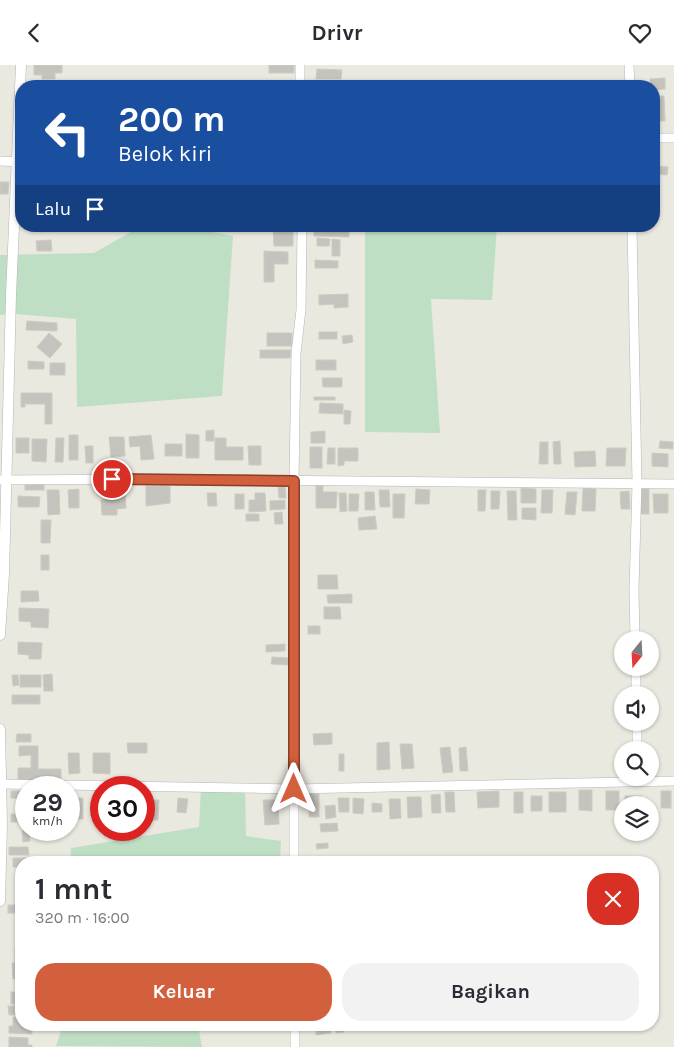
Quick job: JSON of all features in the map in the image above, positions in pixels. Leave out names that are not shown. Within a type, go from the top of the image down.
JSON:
[{"type":"street","points":[[21,65],[21,80]]},
{"type":"street","points":[[300,65],[300,80]]},
{"type":"street","points":[[629,65],[630,80]]},
{"type":"street","points":[[660,138],[674,138]]},
{"type":"street","points":[[0,161],[15,162]]},
{"type":"street","points":[[0,635],[3,480],[15,232]]},
{"type":"street","points":[[294,856],[294,481],[296,353],[301,310],[302,232]]},
{"type":"street","points":[[632,232],[636,483],[635,631]]},
{"type":"street","points":[[3,480],[147,479],[674,484]]},
{"type":"street","points":[[0,729],[0,901]]},
{"type":"street","points":[[1,784],[294,789],[614,780]]},
{"type":"street","points":[[659,780],[674,781]]},
{"type":"street","points":[[295,1031],[295,1047]]},
{"type":"green space","points":[[131,232],[212,232],[233,236],[222,396],[77,407],[76,319],[15,314],[0,315],[0,255],[94,253]]},
{"type":"green space","points":[[365,232],[497,232],[492,300],[431,299],[440,433],[365,432]]},
{"type":"green space","points":[[245,785],[246,836],[281,841],[280,856],[70,856],[71,848],[114,841],[155,841],[155,834],[199,827],[201,787]]},
{"type":"green space","points":[[61,1031],[199,1031],[202,1047],[56,1046]]},
{"type":"building","points":[[34,65],[62,65],[62,73],[55,73],[55,79],[42,79],[42,75],[34,75]]},
{"type":"building","points":[[269,65],[294,65],[294,73],[269,73]]},
{"type":"building","points":[[317,69],[342,70],[341,79],[316,79]]},
{"type":"building","points":[[665,78],[665,89],[660,89],[660,80],[650,79]]},
{"type":"building","points":[[660,96],[664,96],[665,121],[660,121]]},
{"type":"building","points":[[660,166],[668,167],[667,175],[660,174]]},
{"type":"building","points":[[0,182],[9,182],[8,194],[0,194]]},
{"type":"building","points":[[273,232],[293,232],[293,246],[274,246]]},
{"type":"building","points":[[314,232],[349,232],[349,237],[314,236]]},
{"type":"building","points":[[317,238],[330,239],[329,246],[317,246]]},
{"type":"building","points":[[332,239],[340,240],[340,256],[332,256]]},
{"type":"building","points":[[51,240],[52,251],[37,251],[36,241]]},
{"type":"building","points":[[264,251],[288,252],[288,264],[274,264],[274,282],[264,282]]},
{"type":"building","points":[[315,260],[338,261],[338,268],[315,268]]},
{"type":"building","points":[[348,294],[348,307],[334,308],[334,304],[319,305],[319,295]]},
{"type":"building","points":[[27,321],[57,323],[57,331],[26,330]]},
{"type":"building","points":[[319,332],[337,332],[337,339],[319,339]]},
{"type":"building","points":[[49,333],[62,344],[50,358],[37,347]]},
{"type":"building","points":[[267,333],[292,333],[292,346],[267,346]]},
{"type":"building","points":[[352,335],[353,342],[343,344],[342,336]]},
{"type":"building","points":[[260,350],[291,350],[290,358],[260,358]]},
{"type":"building","points":[[316,360],[336,360],[336,370],[316,370]]},
{"type":"building","points":[[28,361],[44,362],[44,369],[28,369]]},
{"type":"building","points":[[50,363],[65,363],[65,375],[50,375]]},
{"type":"building","points":[[322,378],[342,378],[342,387],[323,387]]},
{"type":"building","points":[[21,393],[52,393],[52,424],[45,424],[45,404],[25,404],[25,407],[21,407]]},
{"type":"building","points":[[314,397],[335,397],[335,400],[314,400]]},
{"type":"building","points":[[320,403],[343,404],[343,414],[319,413]]},
{"type":"building","points":[[344,410],[351,411],[350,424],[344,424]]},
{"type":"building","points":[[214,430],[214,441],[206,441],[206,431]]},
{"type":"building","points":[[325,431],[325,443],[311,443],[311,432]]},
{"type":"building","points":[[186,434],[199,435],[199,458],[186,458]]},
{"type":"building","points":[[69,435],[78,435],[78,460],[69,460]]},
{"type":"building","points":[[151,435],[154,459],[141,460],[140,446],[130,447],[129,437]]},
{"type":"building","points":[[109,437],[124,437],[125,456],[111,457]]},
{"type":"building","points":[[16,438],[29,438],[29,453],[16,453]]},
{"type":"building","points":[[56,438],[64,438],[63,462],[55,462]]},
{"type":"building","points":[[215,438],[226,438],[226,447],[243,447],[243,460],[215,460]]},
{"type":"building","points":[[32,439],[47,439],[46,462],[32,461]]},
{"type":"building","points":[[560,441],[561,464],[554,464],[553,442]]},
{"type":"building","points":[[660,441],[673,442],[673,449],[659,448]]},
{"type":"building","points":[[540,442],[548,442],[548,464],[539,464]]},
{"type":"building","points":[[165,444],[182,444],[182,456],[165,456]]},
{"type":"building","points":[[85,446],[93,446],[93,463],[86,463]]},
{"type":"building","points":[[248,446],[261,446],[261,465],[249,465]]},
{"type":"building","points":[[310,447],[322,447],[322,468],[310,468]]},
{"type":"building","points":[[328,448],[335,448],[335,464],[327,464]]},
{"type":"building","points":[[338,448],[358,448],[358,461],[344,461],[344,465],[338,466]]},
{"type":"building","points":[[607,448],[626,448],[625,466],[606,466]]},
{"type":"building","points":[[595,451],[596,466],[575,467],[574,452]]},
{"type":"building","points":[[652,453],[668,454],[668,467],[652,466]]},
{"type":"building","points":[[25,483],[44,483],[44,490],[25,490]]},
{"type":"building","points":[[316,483],[323,484],[323,492],[337,492],[336,508],[316,508]]},
{"type":"building","points":[[146,486],[170,486],[170,503],[146,506]]},
{"type":"building","points":[[285,486],[286,498],[279,498],[278,487]]},
{"type":"building","points":[[521,488],[536,489],[536,503],[521,503]]},
{"type":"building","points":[[583,488],[596,489],[595,511],[582,511]]},
{"type":"building","points":[[640,488],[649,488],[649,514],[640,514]]},
{"type":"building","points":[[79,489],[79,508],[69,508],[68,490]]},
{"type":"building","points":[[416,489],[430,490],[429,504],[415,504]]},
{"type":"building","points":[[47,490],[59,490],[60,514],[48,515]]},
{"type":"building","points":[[379,490],[389,490],[390,507],[380,507]]},
{"type":"building","points":[[478,490],[486,490],[485,511],[478,511]]},
{"type":"building","points":[[542,490],[553,490],[552,513],[541,513]]},
{"type":"building","points":[[125,491],[126,508],[117,509],[117,515],[102,515],[101,500],[112,499],[112,492]]},
{"type":"building","points":[[491,491],[500,491],[499,509],[491,509]]},
{"type":"building","points":[[507,491],[516,491],[517,520],[508,520]]},
{"type":"building","points":[[629,491],[630,509],[621,509],[620,492]]},
{"type":"building","points":[[365,492],[374,492],[375,510],[365,510]]},
{"type":"building","points":[[567,492],[577,492],[575,515],[565,514]]},
{"type":"building","points":[[207,493],[216,493],[217,506],[208,506]]},
{"type":"building","points":[[255,493],[265,493],[266,511],[249,512],[249,500],[255,500]]},
{"type":"building","points":[[339,493],[346,493],[347,511],[340,512]]},
{"type":"building","points":[[235,494],[244,494],[244,509],[235,509]]},
{"type":"building","points":[[349,494],[359,494],[358,511],[349,511]]},
{"type":"building","points":[[393,494],[405,494],[404,518],[393,518]]},
{"type":"building","points":[[653,494],[668,494],[668,513],[654,513]]},
{"type":"building","points":[[18,496],[40,497],[39,507],[18,507]]},
{"type":"building","points":[[285,500],[285,509],[270,510],[270,501]]},
{"type":"building","points":[[522,508],[536,508],[536,520],[522,519]]},
{"type":"building","points":[[282,512],[283,524],[275,524],[274,513]]},
{"type":"building","points":[[246,514],[259,514],[259,521],[246,521]]},
{"type":"building","points":[[375,516],[377,529],[359,530],[358,518]]},
{"type":"building","points":[[41,520],[51,520],[50,543],[41,543]]},
{"type":"building","points":[[41,555],[49,555],[49,570],[41,570]]},
{"type":"building","points":[[318,575],[337,575],[338,589],[318,589]]},
{"type":"building","points":[[21,591],[38,591],[39,601],[21,602]]},
{"type":"building","points":[[352,594],[352,603],[328,603],[327,595]]},
{"type":"building","points":[[324,607],[340,607],[341,619],[324,619]]},
{"type":"building","points":[[19,608],[49,609],[48,628],[31,627],[31,622],[19,621]]},
{"type":"building","points":[[308,626],[320,626],[320,634],[308,634]]},
{"type":"building","points":[[18,642],[42,643],[41,659],[29,659],[29,655],[18,654]]},
{"type":"building","points":[[285,644],[285,651],[266,652],[266,645]]},
{"type":"building","points":[[272,657],[290,658],[289,665],[271,664]]},
{"type":"building","points":[[52,674],[53,691],[44,691],[43,675]]},
{"type":"building","points":[[12,675],[18,675],[19,685],[13,686]]},
{"type":"building","points":[[20,675],[41,675],[41,687],[20,687]]},
{"type":"building","points":[[12,695],[40,695],[40,704],[12,704]]},
{"type":"building","points":[[332,733],[332,744],[314,745],[313,734]]},
{"type":"building","points":[[17,734],[31,734],[31,742],[16,742]]},
{"type":"building","points":[[389,742],[390,769],[377,770],[377,743]]},
{"type":"building","points":[[127,743],[147,743],[147,753],[128,753]]},
{"type":"building","points":[[400,744],[412,744],[414,768],[402,769]]},
{"type":"building","points":[[19,746],[38,746],[38,769],[61,769],[61,776],[18,776],[18,768],[31,768],[31,755],[19,756]]},
{"type":"building","points":[[450,747],[453,772],[443,773],[440,748]]},
{"type":"building","points":[[466,747],[468,771],[460,771],[459,748]]},
{"type":"building","points":[[68,753],[79,753],[80,773],[69,774]]},
{"type":"building","points":[[93,753],[110,753],[110,774],[93,773]]},
{"type":"building","points":[[339,754],[344,754],[344,771],[339,771]]},
{"type":"building","points":[[579,790],[592,790],[592,811],[579,810]]},
{"type":"building","points":[[11,791],[15,791],[15,798],[11,798]]},
{"type":"building","points":[[499,791],[499,807],[478,808],[477,792]]},
{"type":"building","points":[[606,791],[619,791],[619,796],[614,796],[614,810],[606,810]]},
{"type":"building","points":[[661,791],[671,791],[671,808],[661,808]]},
{"type":"building","points":[[445,792],[454,792],[455,812],[446,812]]},
{"type":"building","points":[[514,792],[523,792],[523,813],[514,813]]},
{"type":"building","points":[[549,792],[566,792],[566,812],[549,812]]},
{"type":"building","points":[[309,794],[319,794],[319,817],[309,817]]},
{"type":"building","points":[[440,794],[441,813],[432,813],[431,795]]},
{"type":"building","points":[[531,796],[542,796],[542,811],[531,811]]},
{"type":"building","points":[[407,797],[421,797],[422,817],[408,818]]},
{"type":"building","points":[[80,798],[83,798],[83,819],[80,819]]},
{"type":"building","points":[[178,798],[188,799],[186,813],[177,812]]},
{"type":"building","points":[[338,798],[349,798],[349,812],[339,812]]},
{"type":"building","points":[[353,798],[364,799],[363,814],[353,813]]},
{"type":"building","points":[[389,799],[400,799],[401,818],[390,819]]},
{"type":"building","points":[[155,800],[159,800],[158,820],[155,820]]},
{"type":"building","points":[[263,800],[278,800],[279,824],[265,825]]},
{"type":"building","points":[[372,803],[382,804],[382,812],[372,812]]},
{"type":"building","points":[[335,805],[336,817],[326,819],[325,806]]},
{"type":"building","points":[[11,814],[15,814],[15,822],[11,822]]},
{"type":"building","points":[[337,823],[338,831],[321,832],[320,824]]},
{"type":"building","points":[[328,843],[328,848],[317,849],[316,844]]},
{"type":"building","points":[[9,847],[28,847],[29,855],[9,855]]},
{"type":"building","points":[[13,858],[15,858],[15,867],[13,867]]},
{"type":"building","points":[[8,905],[15,905],[15,913],[8,913]]},
{"type":"building","points":[[12,963],[15,963],[15,979],[13,979]]},
{"type":"building","points":[[11,992],[15,992],[15,1004],[11,1004]]},
{"type":"building","points":[[8,1006],[15,1006],[15,1015],[9,1015]]},
{"type":"building","points":[[13,1017],[15,1017],[15,1031],[32,1031],[32,1034],[9,1033],[9,1026],[13,1026]]},
{"type":"building","points":[[316,1031],[331,1031],[331,1033],[316,1035]]},
{"type":"building","points":[[9,1037],[28,1038],[28,1045],[32,1045],[32,1047],[9,1047]]},
{"type":"route","points":[[112,479],[294,481],[294,789]]}]
